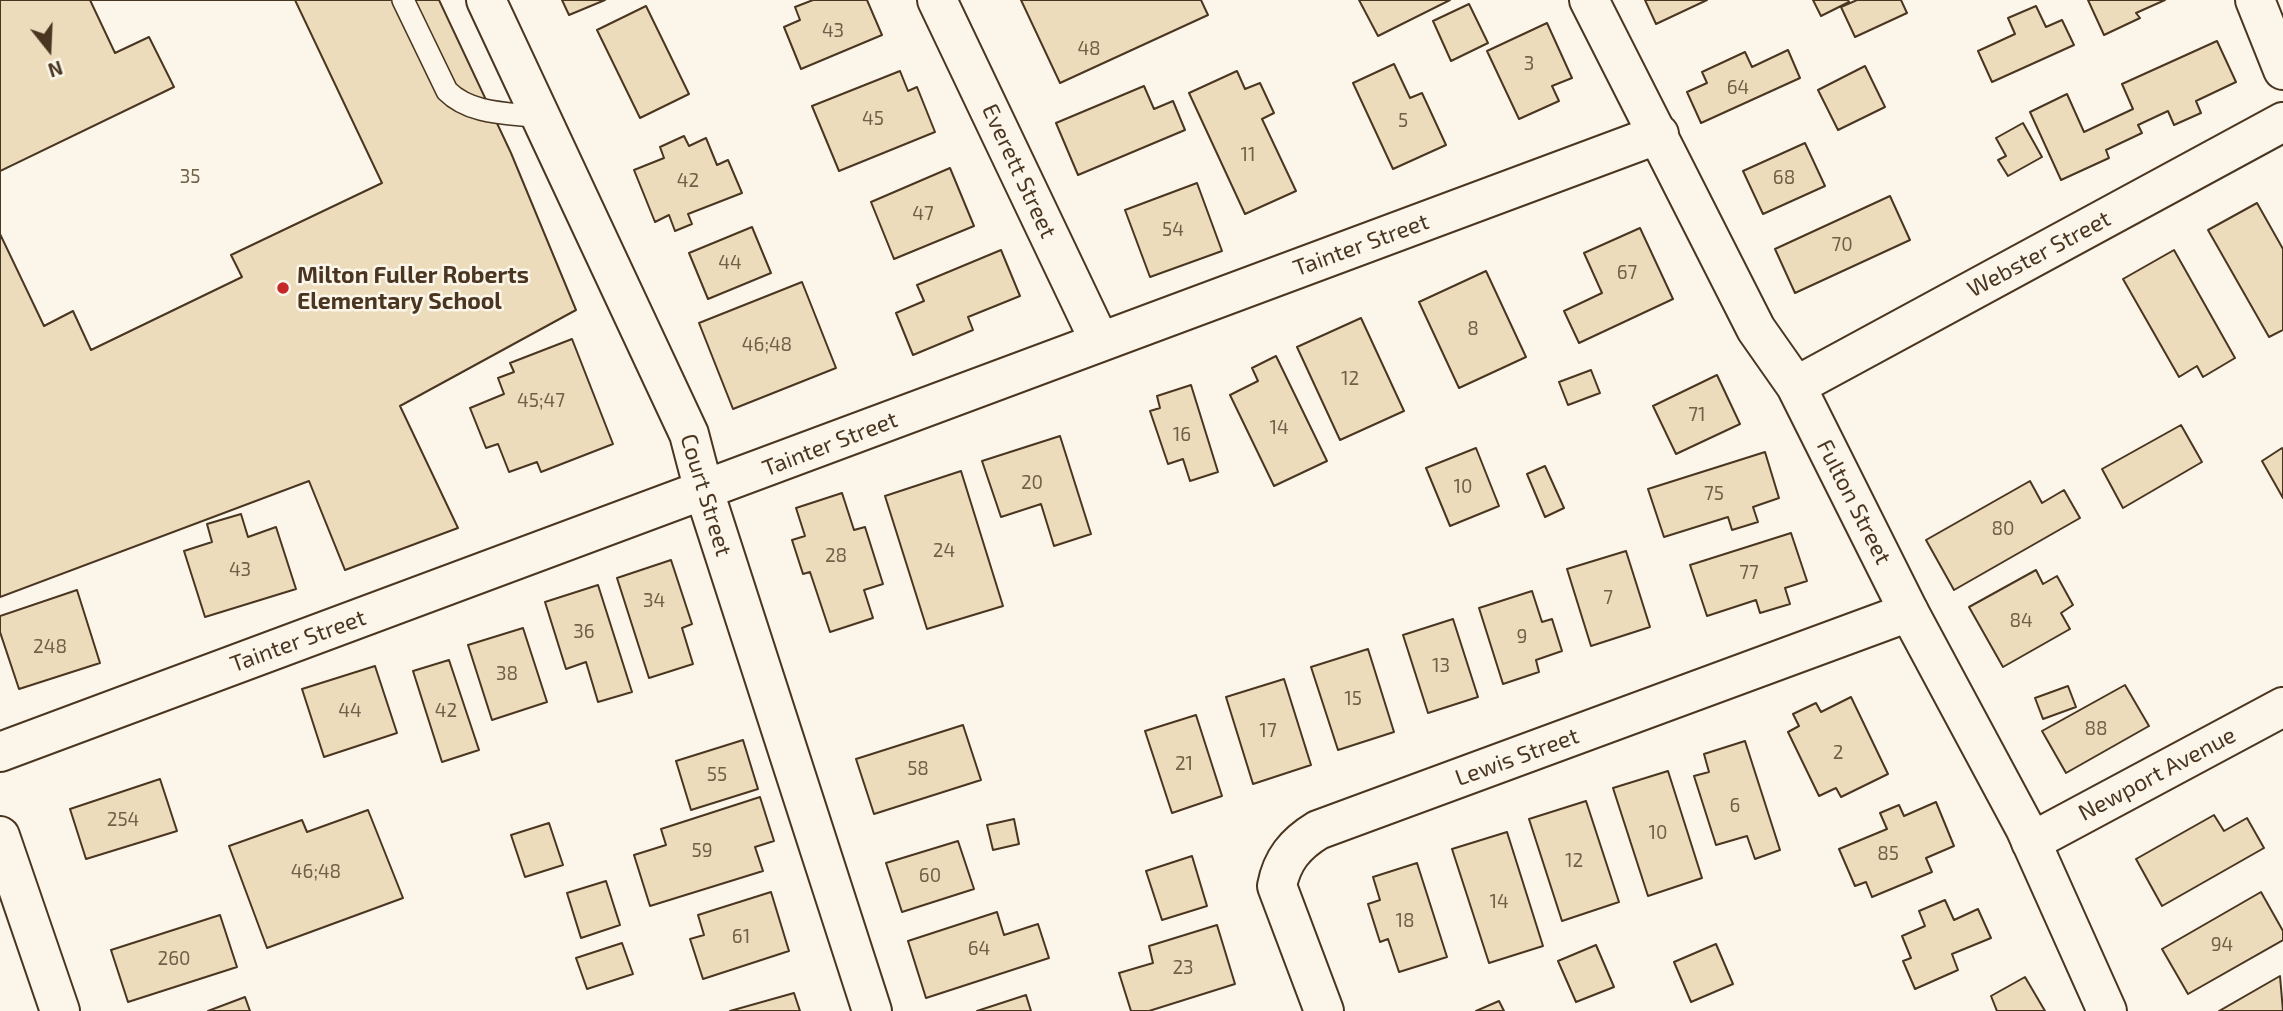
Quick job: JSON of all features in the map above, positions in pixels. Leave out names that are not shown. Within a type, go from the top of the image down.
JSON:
[{"type":"street","name":"Court Street","points":[[486,0],[689,434],[704,491],[872,1011]]},
{"type":"street","name":"Everett Street","points":[[937,0],[1100,342]]},
{"type":"street","name":"Fulton Street","points":[[1589,0],[1756,329],[1796,386],[1909,612],[2031,842],[2107,1011]]},
{"type":"street","points":[[2255,0],[2283,70]]},
{"type":"street","name":"Webster Street","points":[[1796,386],[2283,122]]},
{"type":"street","name":"Tainter Street","points":[[0,752],[1659,134]]},
{"type":"street","name":"Lewis Street","points":[[1324,1011],[1277,886],[1280,868],[1307,837],[1318,830],[1909,612]]},
{"type":"street","name":"Newport Avenue","points":[[2031,842],[2283,706]]},
{"type":"street","points":[[0,836],[60,1011]]},
{"type":"lane","points":[[403,0],[447,91],[458,101],[469,107],[541,117]]},
{"type":"building","name":"Milton Fuller Roberts Elementary School","points":[[0,0],[439,0],[511,153],[576,310],[400,406],[458,528],[345,570],[309,481],[0,597]]},
{"type":"building","name":"Milton Fuller Roberts Elementary School","points":[[90,0],[295,0],[382,183],[231,255],[242,277],[91,350],[73,311],[44,326],[0,234],[0,171],[174,87],[149,37],[115,53]]},
{"type":"building","points":[[562,0],[605,0],[569,15]]},
{"type":"building","points":[[813,0],[867,0],[882,35],[801,69],[784,27],[800,20],[795,7]]},
{"type":"building","points":[[1021,0],[1201,0],[1208,15],[1060,83]]},
{"type":"building","points":[[1359,0],[1450,0],[1378,36]]},
{"type":"building","points":[[1645,0],[1707,0],[1656,24]]},
{"type":"building","points":[[1813,0],[1848,0],[1849,2],[1821,16]]},
{"type":"building","points":[[1857,0],[1901,0],[1907,13],[1855,37],[1841,7]]},
{"type":"building","points":[[2088,0],[2165,0],[2136,13],[2140,18],[2104,35]]},
{"type":"building","points":[[1469,4],[1488,43],[1451,61],[1433,21]]},
{"type":"building","points":[[646,6],[689,94],[640,118],[597,30]]},
{"type":"building","points":[[2036,6],[2046,27],[2062,20],[2074,45],[1992,82],[1978,51],[2015,34],[2008,18]]},
{"type":"building","points":[[1547,23],[1572,78],[1552,86],[1559,101],[1519,119],[1487,51]]},
{"type":"building","points":[[2217,41],[2236,82],[2196,101],[2201,113],[2174,125],[2168,111],[2138,125],[2142,133],[2106,150],[2109,158],[2061,180],[2030,112],[2067,94],[2084,132],[2133,109],[2122,84]]},
{"type":"building","points":[[1788,50],[1800,78],[1701,123],[1687,92],[1707,83],[1702,72],[1745,52],[1752,67]]},
{"type":"building","points":[[1394,64],[1410,98],[1422,93],[1446,145],[1393,169],[1353,83]]},
{"type":"building","points":[[1865,66],[1885,107],[1838,130],[1818,90]]},
{"type":"building","points":[[900,71],[908,91],[917,87],[935,132],[839,171],[812,106]]},
{"type":"building","points":[[1237,71],[1245,89],[1260,83],[1274,113],[1262,119],[1296,191],[1245,214],[1189,93]]},
{"type":"building","points":[[1144,86],[1154,109],[1173,101],[1185,130],[1078,175],[1056,123]]},
{"type":"building","points":[[2023,123],[2042,157],[2008,176],[1998,160],[2006,156],[1996,138]]},
{"type":"building","points":[[684,136],[689,146],[706,138],[717,165],[728,160],[742,193],[688,214],[692,224],[675,231],[669,215],[655,222],[634,170],[664,158],[660,147]]},
{"type":"building","points":[[1805,143],[1825,186],[1763,214],[1743,171]]},
{"type":"building","points":[[950,168],[974,226],[894,259],[871,202]]},
{"type":"building","points":[[1197,183],[1222,251],[1150,277],[1125,210]]},
{"type":"building","points":[[1890,196],[1910,240],[1795,293],[1775,249]]},
{"type":"building","points":[[2257,203],[2283,249],[2283,330],[2269,337],[2208,230]]},
{"type":"building","points":[[752,227],[771,273],[708,299],[689,253]]},
{"type":"building","points":[[1640,228],[1673,299],[1579,343],[1564,311],[1602,293],[1584,253]]},
{"type":"building","points":[[1001,250],[1020,296],[968,317],[973,330],[913,355],[896,313],[924,301],[917,285]]},
{"type":"building","points":[[2174,250],[2235,358],[2203,377],[2197,366],[2179,377],[2123,279]]},
{"type":"building","points":[[1486,271],[1526,357],[1459,388],[1419,302]]},
{"type":"building","points":[[802,282],[836,368],[733,409],[699,323]]},
{"type":"building","points":[[1361,318],[1404,411],[1340,440],[1297,347]]},
{"type":"building","points":[[572,339],[613,444],[541,472],[537,462],[509,472],[498,444],[486,448],[470,408],[504,394],[498,378],[514,372],[510,363]]},
{"type":"building","points":[[1276,356],[1327,461],[1274,486],[1230,395],[1258,381],[1252,368]]},
{"type":"building","points":[[1591,370],[1600,393],[1568,405],[1559,382]]},
{"type":"building","points":[[1717,375],[1740,424],[1676,454],[1653,406]]},
{"type":"building","points":[[1191,385],[1218,472],[1190,481],[1183,459],[1168,464],[1150,411],[1160,408],[1157,396]]},
{"type":"building","points":[[2181,425],[2202,462],[2123,508],[2102,469]]},
{"type":"building","points":[[1060,436],[1091,534],[1054,546],[1041,504],[1001,517],[982,461]]},
{"type":"building","points":[[1476,448],[1499,506],[1450,526],[1426,468]]},
{"type":"building","points":[[2282,448],[2283,450],[2283,498],[2262,461]]},
{"type":"building","points":[[1765,452],[1779,498],[1753,507],[1758,522],[1732,530],[1728,517],[1664,537],[1648,489]]},
{"type":"building","points":[[1545,466],[1564,508],[1545,517],[1527,474]]},
{"type":"building","points":[[961,471],[1003,606],[927,629],[885,496]]},
{"type":"building","points":[[2030,481],[2042,503],[2064,490],[2080,518],[1954,590],[1926,540]]},
{"type":"building","points":[[842,493],[854,530],[865,527],[883,584],[864,590],[873,618],[830,632],[810,572],[803,574],[792,540],[805,536],[796,508]]},
{"type":"building","points":[[241,514],[248,537],[276,527],[296,589],[205,617],[184,551],[212,542],[207,524]]},
{"type":"building","points":[[1791,533],[1807,581],[1785,588],[1790,604],[1760,613],[1756,600],[1707,616],[1690,565]]},
{"type":"building","points":[[1626,551],[1650,627],[1591,646],[1567,569]]},
{"type":"building","points":[[671,560],[692,624],[682,628],[693,664],[649,678],[617,578]]},
{"type":"building","points":[[2036,570],[2043,584],[2057,576],[2073,605],[2061,613],[2070,629],[2003,667],[1969,607]]},
{"type":"building","points":[[598,585],[632,692],[598,702],[586,662],[566,669],[545,602]]},
{"type":"building","points":[[77,590],[100,663],[19,689],[0,632],[0,616]]},
{"type":"building","points":[[1532,591],[1542,622],[1552,619],[1562,651],[1536,660],[1539,672],[1503,684],[1479,608]]},
{"type":"building","points":[[1453,619],[1478,697],[1428,713],[1403,635]]},
{"type":"building","points":[[523,628],[547,702],[492,720],[468,645]]},
{"type":"building","points":[[1368,649],[1394,732],[1338,750],[1311,667]]},
{"type":"building","points":[[449,660],[479,750],[442,762],[413,671]]},
{"type":"building","points":[[375,666],[397,733],[324,757],[302,689]]},
{"type":"building","points":[[1284,679],[1311,765],[1253,784],[1226,697]]},
{"type":"building","points":[[2125,685],[2149,726],[2066,773],[2042,731]]},
{"type":"building","points":[[2068,686],[2076,707],[2043,719],[2035,698]]},
{"type":"building","points":[[1851,697],[1888,774],[1841,797],[1836,788],[1819,796],[1788,732],[1799,726],[1793,714],[1816,703],[1821,712]]},
{"type":"building","points":[[1196,715],[1222,796],[1172,813],[1145,731]]},
{"type":"building","points":[[963,725],[981,780],[874,814],[856,759]]},
{"type":"building","points":[[743,740],[758,789],[691,810],[676,761]]},
{"type":"building","points":[[1745,741],[1780,850],[1755,859],[1747,836],[1716,845],[1694,776],[1709,772],[1704,754]]},
{"type":"building","points":[[1668,771],[1702,878],[1648,896],[1613,788]]},
{"type":"building","points":[[160,779],[177,831],[86,859],[70,809]]},
{"type":"building","points":[[760,797],[774,841],[755,847],[763,871],[650,906],[634,855],[666,845],[661,829]]},
{"type":"building","points":[[1586,801],[1619,902],[1562,921],[1529,819]]},
{"type":"building","points":[[1936,802],[1954,846],[1926,858],[1932,872],[1872,897],[1866,882],[1855,886],[1839,849],[1887,829],[1880,813],[1899,805],[1904,816]]},
{"type":"building","points":[[368,810],[403,898],[267,948],[229,846],[302,820],[307,832]]},
{"type":"building","points":[[2214,815],[2224,831],[2247,818],[2264,848],[2162,906],[2136,859]]},
{"type":"building","points":[[1014,819],[1019,844],[993,850],[987,825]]},
{"type":"building","points":[[549,823],[563,865],[525,877],[511,835]]},
{"type":"building","points":[[1507,832],[1543,946],[1489,963],[1452,849]]},
{"type":"building","points":[[958,841],[974,889],[902,912],[886,863]]},
{"type":"building","points":[[1192,856],[1207,906],[1162,920],[1146,871]]},
{"type":"building","points":[[1417,863],[1447,957],[1399,972],[1388,939],[1380,942],[1368,904],[1380,900],[1373,877]]},
{"type":"building","points":[[606,881],[620,925],[581,938],[567,893]]},
{"type":"building","points":[[771,892],[789,951],[703,979],[690,939],[704,935],[698,915]]},
{"type":"building","points":[[2261,892],[2283,931],[2283,940],[2188,994],[2162,949]]},
{"type":"building","points":[[1945,900],[1954,920],[1978,909],[1991,938],[1952,954],[1958,970],[1915,989],[1903,961],[1911,958],[1902,936],[1925,926],[1919,911]]},
{"type":"building","points":[[997,912],[1004,935],[1038,924],[1049,958],[926,998],[908,941]]},
{"type":"building","points":[[220,915],[237,967],[128,1002],[111,950]]},
{"type":"building","points":[[1217,925],[1235,984],[1149,1011],[1131,1011],[1119,973],[1153,963],[1149,946]]},
{"type":"building","points":[[622,943],[633,974],[587,989],[576,958]]},
{"type":"building","points":[[1716,944],[1733,984],[1691,1002],[1674,962]]},
{"type":"building","points":[[1596,945],[1614,987],[1576,1002],[1558,961]]},
{"type":"building","points":[[2280,976],[2283,1011],[2219,1011]]},
{"type":"building","points":[[2025,977],[2045,1011],[1997,1011],[1991,996]]},
{"type":"building","points":[[794,993],[800,1011],[730,1011]]},
{"type":"building","points":[[1026,995],[1031,1011],[977,1011]]},
{"type":"building","points":[[245,997],[250,1011],[208,1011]]},
{"type":"building","points":[[1499,1001],[1504,1011],[1476,1011]]},
{"type":"place","name":"Milton Fuller Roberts Elementary School","points":[[283,288]]}]
